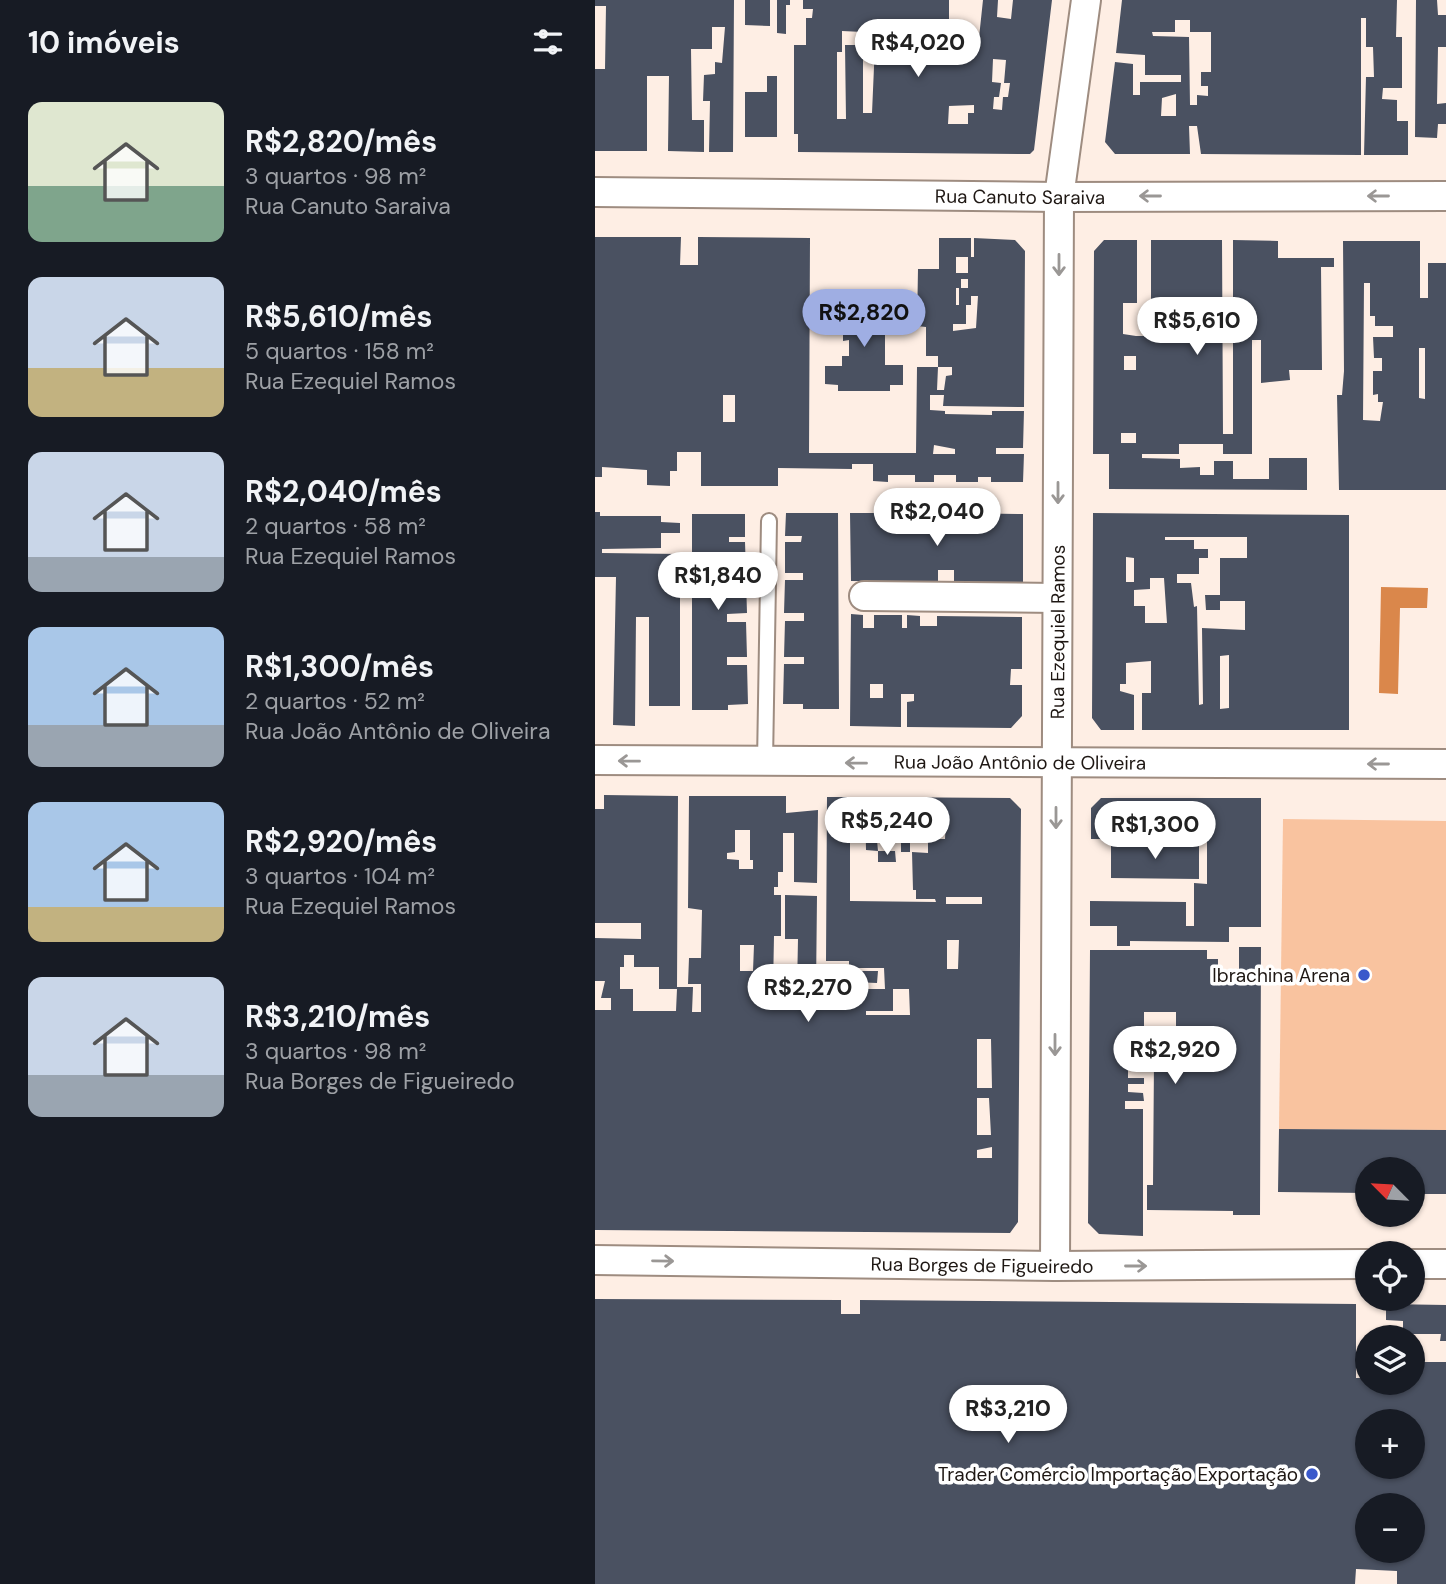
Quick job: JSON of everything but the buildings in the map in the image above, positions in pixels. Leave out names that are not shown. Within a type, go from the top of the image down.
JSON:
[{"type":"street","name":"Rua Ezequiel Ramos","points":[[1055,1266],[1059,197],[1086,0]]},
{"type":"street","name":"Rua Canuto Saraiva","points":[[595,192],[1059,197],[1446,196]]},
{"type":"street","points":[[864,596],[1057,598]]},
{"type":"street","name":"Rua João Antônio de Oliveira","points":[[595,760],[1056,765],[1446,764]]},
{"type":"street","name":"Rua Borges de Figueiredo","points":[[595,1260],[1055,1266],[1355,1265]]},
{"type":"street","points":[[1425,1264],[1446,1264]]},
{"type":"lane","points":[[765,762],[769,521]]},
{"type":"shaded area","points":[[1381,587],[1428,588],[1427,608],[1400,608],[1398,694],[1379,693]]},
{"type":"shaded area","name":"Ibrachina Arena","points":[[1283,819],[1446,821],[1446,1130],[1279,1129]]},
{"type":"place","name":"Ibrachina Arena","points":[[1364,975]]},
{"type":"place","name":"Trader Comércio Importação Exportação","points":[[1312,1474]]}]
